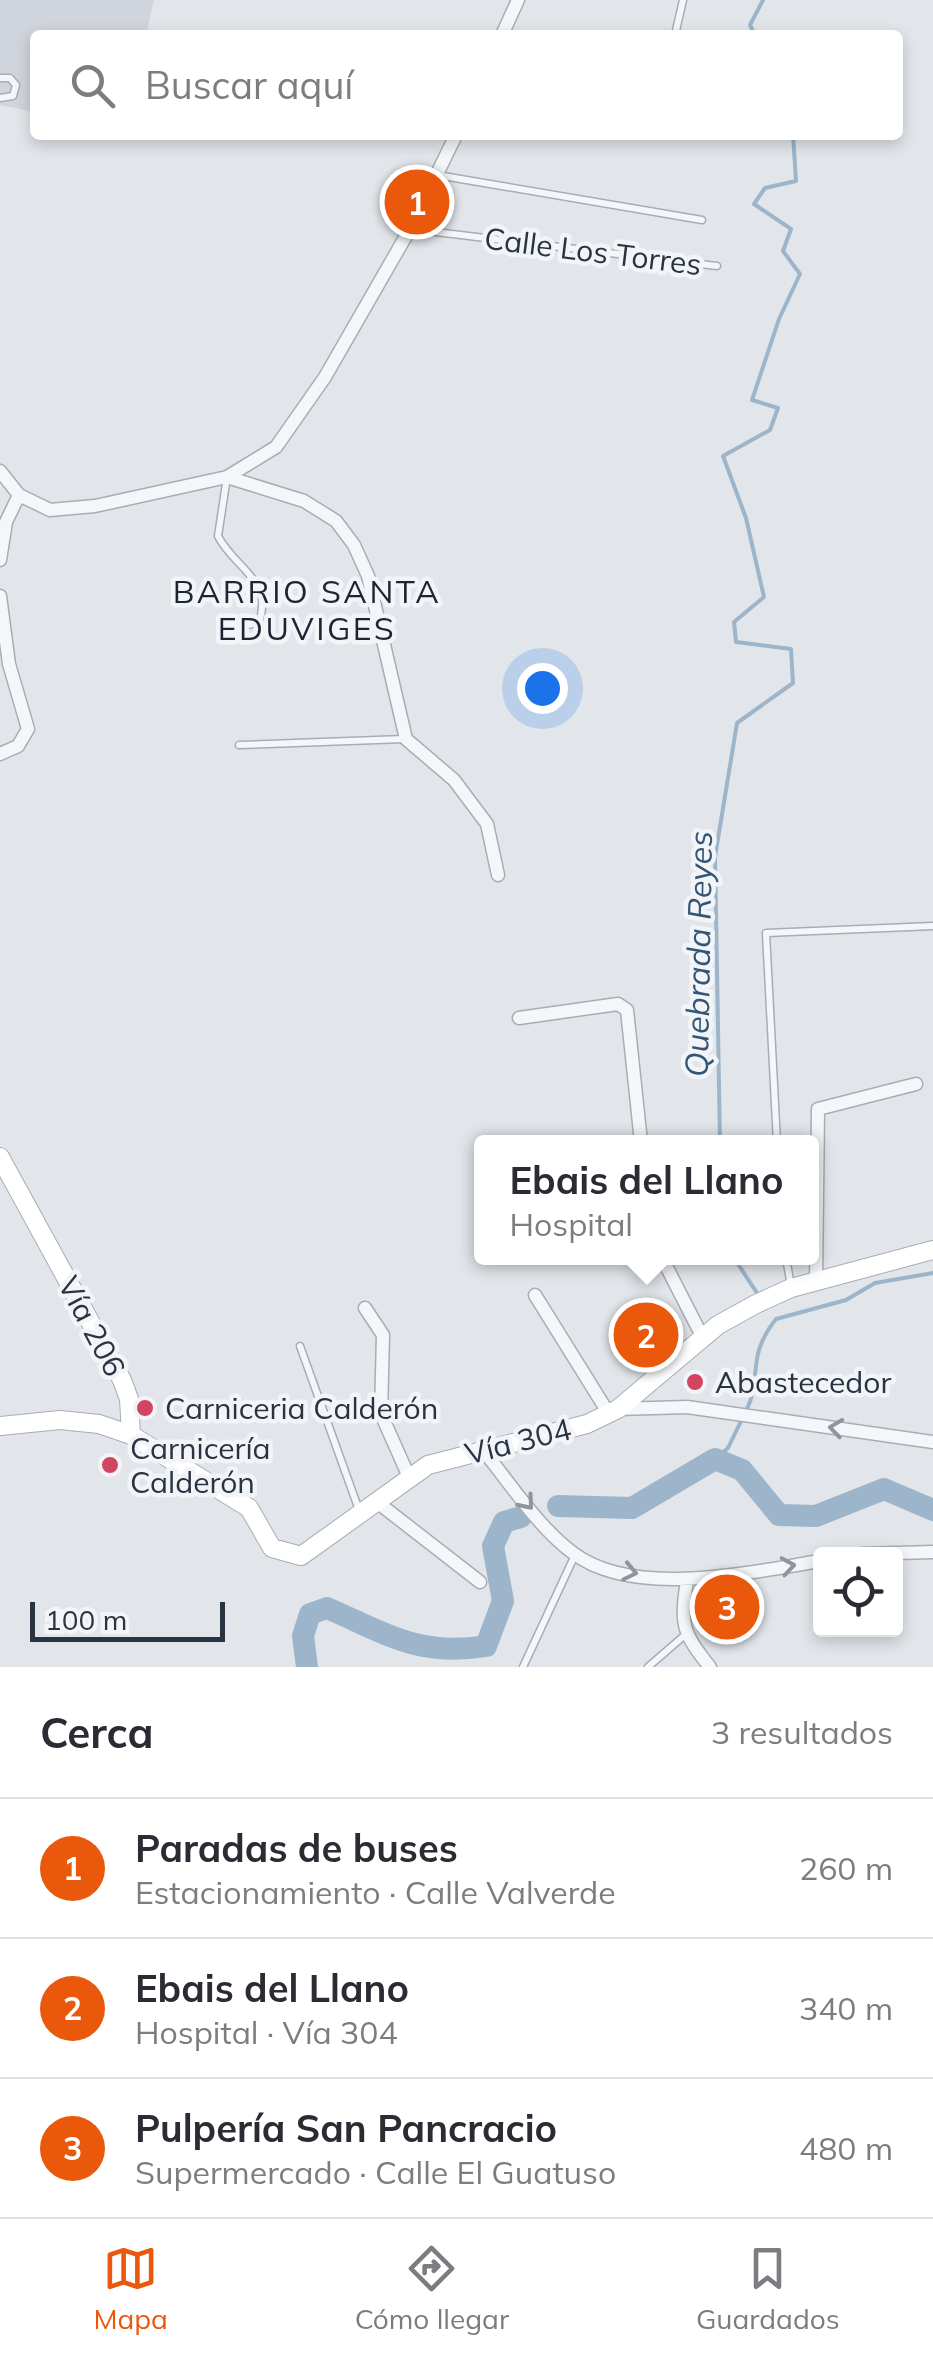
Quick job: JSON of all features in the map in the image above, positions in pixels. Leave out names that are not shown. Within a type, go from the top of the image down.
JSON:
[{"type":"street","points":[[504,30],[518,0]]},
{"type":"street","points":[[0,471],[18,495],[50,510],[96,506],[227,478],[276,446],[325,376],[410,229],[454,140]]},
{"type":"street","points":[[227,478],[304,502],[336,521],[354,546],[368,576],[406,739],[454,780],[487,824],[498,875]]},
{"type":"street","points":[[0,560],[6,522],[18,495]]},
{"type":"street","points":[[0,596],[9,664],[28,729],[18,746],[0,754]]},
{"type":"street","points":[[519,1018],[618,1004],[626,1010],[640,1135]]},
{"type":"street","points":[[818,1135],[818,1109],[916,1084]]},
{"type":"street","name":"Vía 206","points":[[0,1157],[122,1380],[129,1399],[131,1435],[99,1424],[60,1420],[0,1426]]},
{"type":"street","name":"Vía 304","points":[[131,1435],[249,1508],[266,1540],[281,1554],[310,1552],[428,1465],[587,1424],[614,1411],[702,1338],[756,1304],[816,1280],[933,1250]]},
{"type":"street","points":[[666,1265],[702,1338]]},
{"type":"street","points":[[816,1265],[816,1280]]},
{"type":"street","points":[[535,1295],[614,1411],[687,1408],[933,1442]]},
{"type":"street","points":[[366,1308],[382,1335],[382,1414],[409,1477]]},
{"type":"street","points":[[482,1449],[575,1555],[621,1572],[686,1582],[813,1562]]},
{"type":"street","points":[[378,1502],[480,1582]]},
{"type":"street","points":[[903,1553],[933,1552]]},
{"type":"street","points":[[686,1582],[682,1606],[685,1635],[710,1667]]},
{"type":"lane","points":[[676,30],[683,0]]},
{"type":"lane","points":[[0,98],[13,96],[16,84],[10,78],[1,78]]},
{"type":"lane","points":[[436,175],[702,220]]},
{"type":"lane","name":"Calle Los Torres","points":[[410,229],[717,266]]},
{"type":"lane","points":[[227,478],[218,536],[256,578],[262,612],[259,622],[241,627]]},
{"type":"lane","points":[[239,744],[406,739]]},
{"type":"lane","points":[[777,1135],[766,932],[933,926]]},
{"type":"lane","points":[[787,1265],[791,1288]]},
{"type":"lane","points":[[300,1346],[361,1515]]},
{"type":"lane","points":[[524,1667],[575,1555]]},
{"type":"lane","points":[[648,1667],[685,1635]]},
{"type":"shaded area","points":[[0,0],[154,0],[147,30],[30,30],[30,111],[0,105]]},
{"type":"waterway","name":"Quebrada Reyes","points":[[752,30],[750,25],[763,0]]},
{"type":"waterway","name":"Quebrada Reyes","points":[[720,1135],[715,857],[737,723],[793,683],[791,649],[736,642],[734,622],[764,597],[746,518],[723,456],[770,430],[778,408],[752,400],[779,319],[800,274],[783,251],[791,229],[754,204],[765,188],[796,181],[793,140]]},
{"type":"waterway","name":"Quebrada Reyes","points":[[739,1265],[759,1296]]},
{"type":"waterway","points":[[746,1411],[754,1388],[757,1357],[776,1319],[846,1300],[875,1283],[933,1273]]},
{"type":"waterway","points":[[715,1459],[728,1448],[742,1419]]},
{"type":"waterway","points":[[558,1506],[632,1508],[715,1459],[742,1470],[779,1515],[816,1516],[884,1489],[933,1510]]},
{"type":"waterway","points":[[307,1667],[303,1636],[310,1614],[327,1608],[422,1646],[486,1646],[503,1601],[493,1546],[504,1522],[521,1517]]},
{"type":"place","name":"Paradas de buses","points":[[417,202]]},
{"type":"place","name":"Ebais del Llano","points":[[646,1335]]},
{"type":"place","name":"Abastecedor","points":[[695,1382]]},
{"type":"place","name":"Carniceria Calderón","points":[[145,1408]]},
{"type":"place","name":"Carnicería Calderón","points":[[110,1465]]},
{"type":"place","name":"Pulpería San Pancracio","points":[[727,1607]]},
{"type":"district","name":"BARRIO SANTA EDUVIGES","points":[[307,610]]}]
